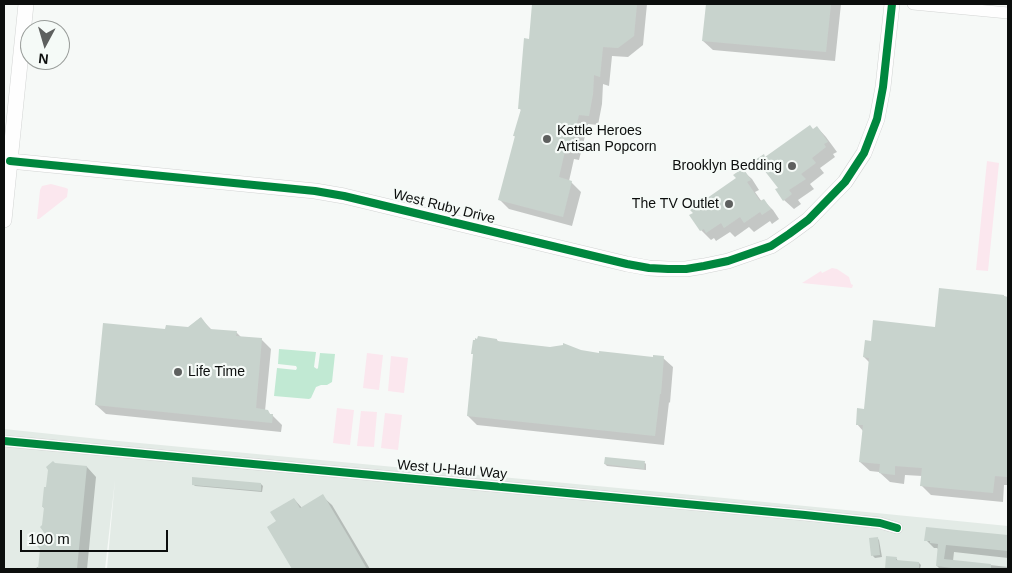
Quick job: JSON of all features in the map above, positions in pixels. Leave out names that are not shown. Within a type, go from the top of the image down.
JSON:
[{"type":"street","points":[[4,220],[26,4]]},
{"type":"street","name":"West Ruby Drive","points":[[10,161],[325,192],[627,264],[668,270],[686,269],[728,261],[771,246],[808,220],[845,182],[864,154],[877,119],[883,87],[892,4]]},
{"type":"street","points":[[914,4],[1008,13]]},
{"type":"street","name":"West U-Haul Way","points":[[4,441],[805,515],[880,523],[897,528]]},
{"type":"shaded area","points":[[987,161],[999,163],[988,271],[976,270]]},
{"type":"shaded area","points":[[51,184],[68,189],[67,197],[37,219],[40,190],[42,186]]},
{"type":"shaded area","points":[[832,268],[849,277],[853,285],[852,288],[802,283],[821,271],[822,273]]},
{"type":"shaded area","points":[[279,349],[316,352],[314,367],[317,369],[320,353],[335,354],[332,382],[316,387],[309,399],[274,396],[277,368],[296,370],[297,368],[296,366],[278,364]]},
{"type":"shaded area","points":[[367,353],[383,355],[379,390],[363,388]]},
{"type":"shaded area","points":[[391,356],[408,358],[404,393],[388,391]]},
{"type":"shaded area","points":[[337,408],[354,410],[350,445],[333,443]]},
{"type":"shaded area","points":[[361,411],[377,412],[374,447],[357,446]]},
{"type":"shaded area","points":[[385,413],[402,415],[398,450],[381,448]]},
{"type":"shaded area","points":[[4,429],[1008,526],[1008,569],[107,569],[115,480],[105,569],[4,569]]},
{"type":"building","points":[[532,4],[637,4],[634,36],[618,48],[603,47],[600,77],[594,75],[589,116],[579,115],[570,151],[565,151],[559,177],[572,181],[563,217],[498,200],[521,109],[518,109],[524,38],[529,39]]},
{"type":"building","points":[[706,4],[831,4],[826,52],[702,41]]},
{"type":"building","points":[[810,125],[813,129],[817,126],[828,142],[824,144],[826,147],[812,158],[816,163],[801,174],[806,179],[789,190],[792,194],[783,201],[775,189],[778,188],[755,160],[764,154],[765,157]]},
{"type":"building","points":[[743,168],[751,180],[747,182],[760,201],[764,199],[771,209],[762,215],[760,212],[744,223],[740,217],[724,228],[721,223],[706,233],[704,229],[700,231],[689,215],[693,213],[690,210],[736,178],[733,175]]},
{"type":"building","points":[[939,288],[1008,297],[1008,477],[995,476],[993,493],[920,486],[922,468],[895,466],[895,475],[879,473],[880,464],[859,462],[863,425],[856,425],[857,408],[864,409],[869,358],[863,357],[865,340],[871,341],[873,320],[935,327]]},
{"type":"building","name":"Life Time","points":[[201,317],[210,329],[237,331],[236,336],[262,338],[256,408],[268,410],[270,414],[273,414],[272,423],[95,405],[103,323],[165,329],[166,325],[188,327]]},
{"type":"building","points":[[478,336],[497,339],[497,341],[550,347],[563,345],[563,343],[581,350],[599,353],[599,351],[653,357],[653,355],[664,356],[655,436],[467,416],[473,354],[471,354],[473,340],[477,339]]},
{"type":"building","points":[[605,457],[645,461],[644,469],[604,464]]},
{"type":"building","points":[[53,461],[55,463],[87,466],[77,569],[38,569],[40,549],[37,546],[48,538],[40,527],[42,525],[44,487],[46,487],[48,470],[46,467]]},
{"type":"building","points":[[192,477],[261,483],[261,491],[192,485]]},
{"type":"building","points":[[323,494],[367,569],[292,569],[267,527],[276,521],[270,512],[294,498],[300,508]]},
{"type":"building","points":[[926,527],[1008,535],[1008,551],[946,545],[944,559],[991,564],[991,569],[960,569],[936,566],[938,544],[924,541]]},
{"type":"building","points":[[878,537],[880,555],[871,556],[869,538]]},
{"type":"building","points":[[886,556],[897,557],[896,560],[919,562],[919,569],[885,569]]},
{"type":"cycle path","points":[[10,161],[315,191],[344,196],[627,264],[668,269],[704,266],[728,261],[771,246],[808,220],[845,182],[864,153],[877,119],[883,87],[892,4]]},
{"type":"cycle path","points":[[4,441],[805,515],[880,523],[897,528]]},
{"type":"place","name":"Kettle Heroes Artisan Popcorn","points":[[547,139]]},
{"type":"place","name":"Brooklyn Bedding","points":[[792,166]]},
{"type":"place","name":"The TV Outlet","points":[[729,204]]},
{"type":"place","name":"Life Time","points":[[178,372]]}]
